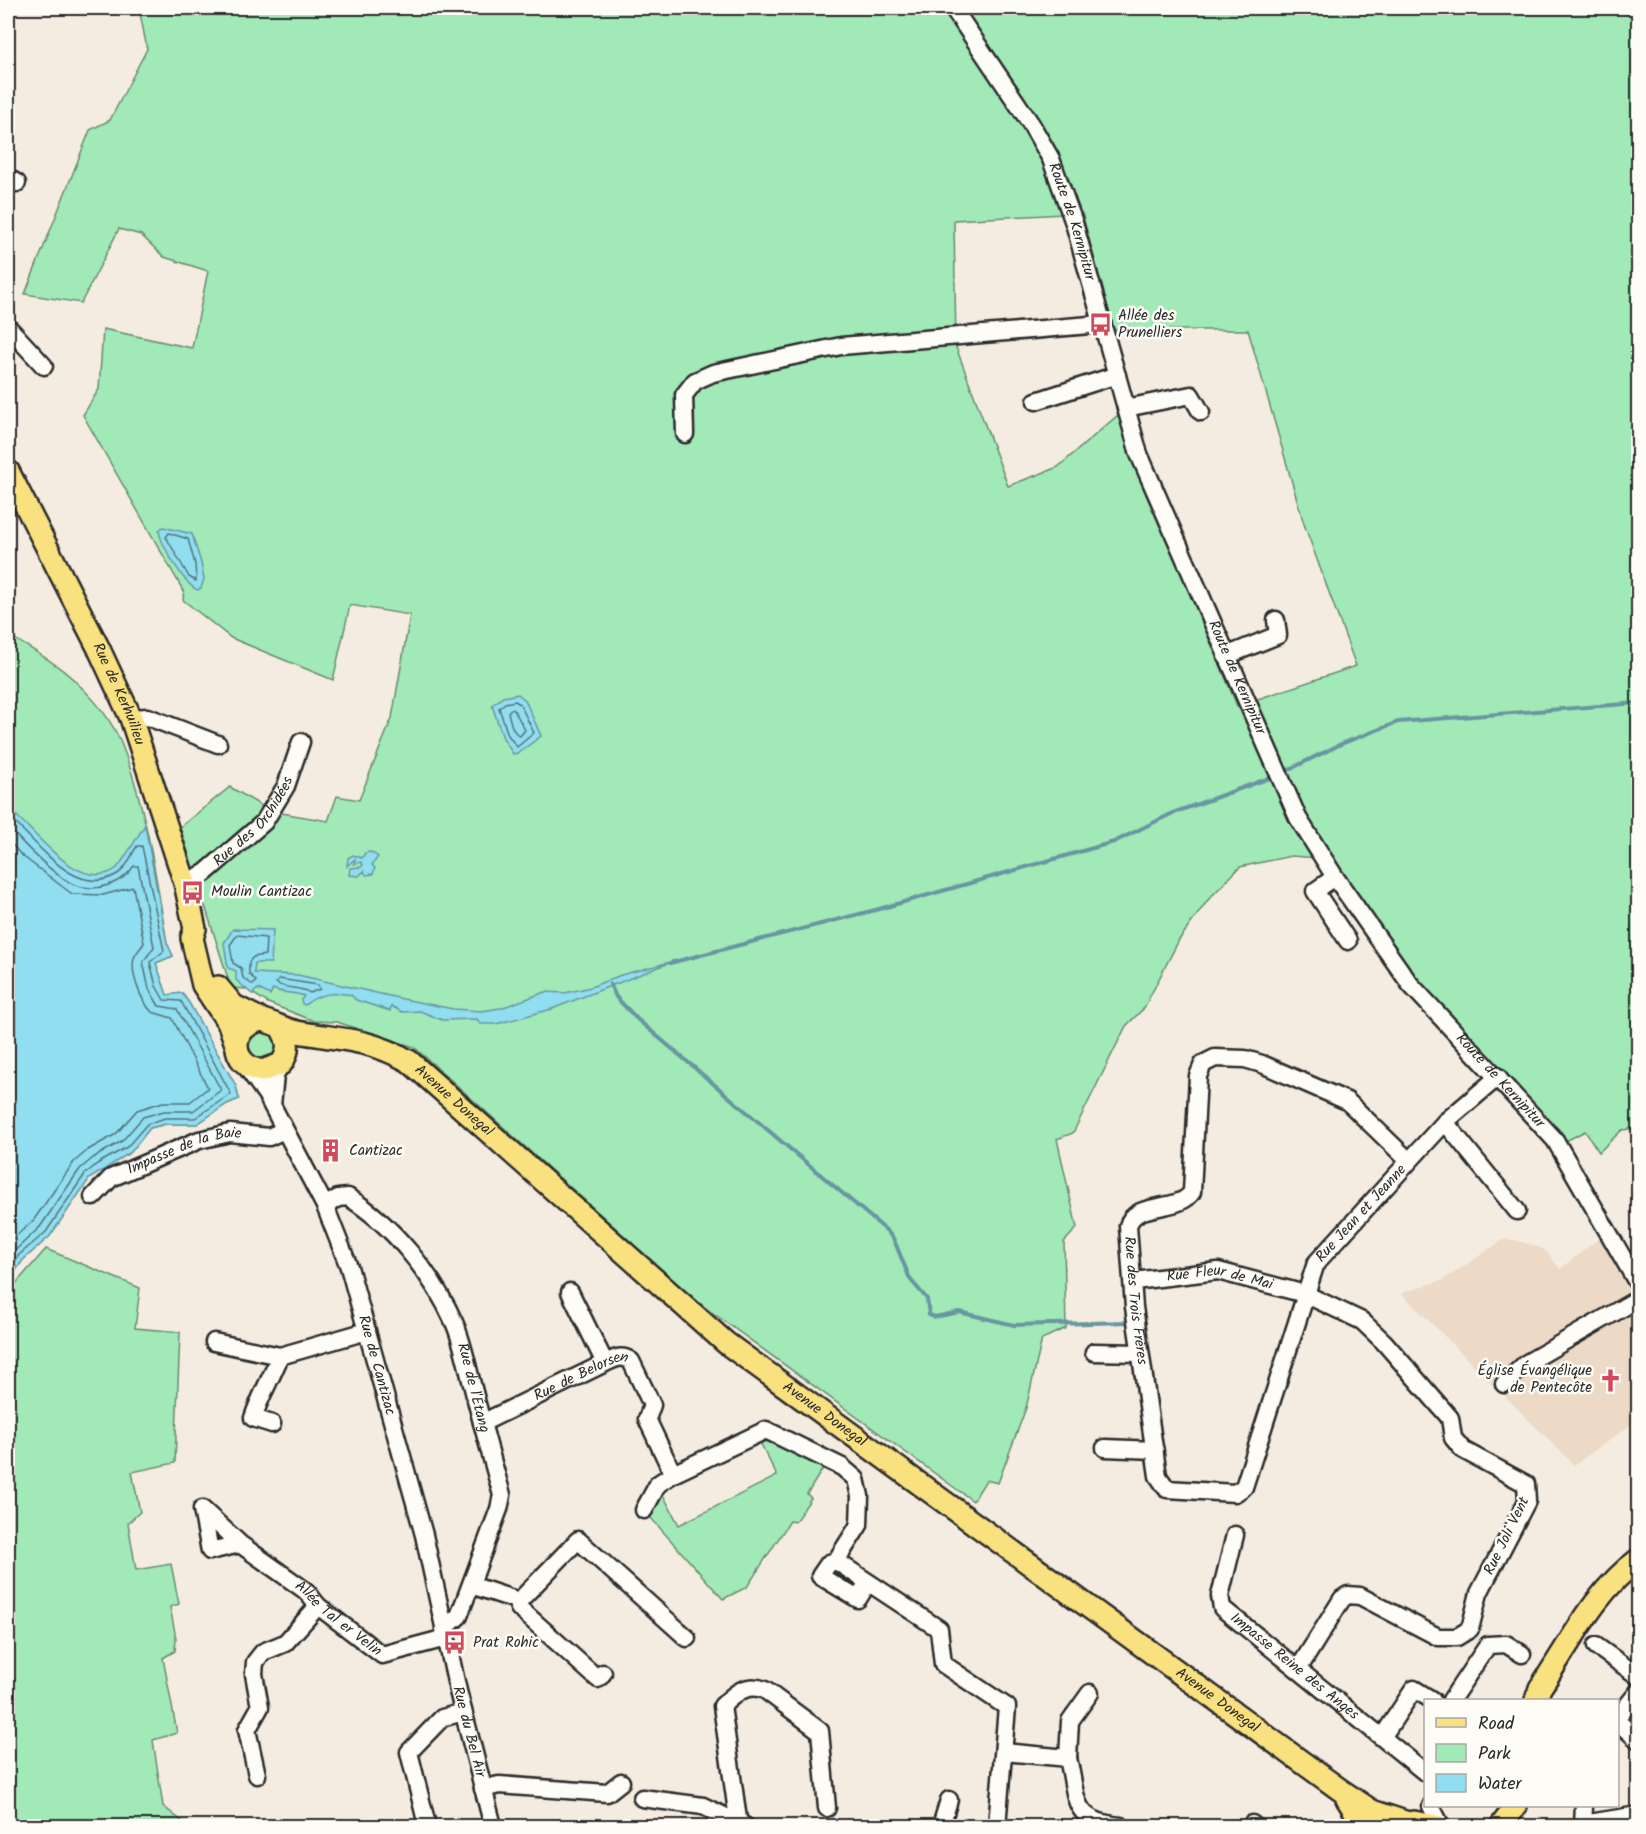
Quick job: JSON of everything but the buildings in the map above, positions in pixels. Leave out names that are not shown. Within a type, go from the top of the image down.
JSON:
[{"type":"main road","name":"Rue de Kerhuilieu","points":[[8,471],[98,647],[131,718],[185,883],[195,929],[192,938],[202,985],[229,1024],[240,1055]]},
{"type":"main road","name":"Rue de Kerhuilieu","points":[[195,929],[200,933],[213,977],[222,995],[234,1006],[271,1024]]},
{"type":"main road","name":"Avenue Donegal","points":[[271,1024],[324,1037],[358,1040],[383,1047],[409,1061],[726,1343],[1372,1812],[1406,1824],[1436,1827]]},
{"type":"main road","points":[[283,1060],[288,1047],[271,1024],[247,1026],[241,1031],[240,1055],[262,1071],[283,1060],[324,1037]]},
{"type":"main road","points":[[1537,1699],[1540,1688],[1586,1617],[1615,1578],[1638,1560]]},
{"type":"main road","name":"Avenue Donegal","points":[[1339,1789],[1357,1812],[1364,1827]]},
{"type":"main road","points":[[1501,1826],[1515,1807]]},
{"type":"street","name":"Route de Kernipitur","points":[[953,8],[1031,124],[1051,159],[1074,223],[1139,454],[1298,818],[1335,877],[1418,994],[1548,1131],[1564,1152],[1638,1284]]},
{"type":"street","points":[[686,434],[684,395],[695,381],[713,373],[841,346],[1102,324]]},
{"type":"street","points":[[8,327],[44,366]]},
{"type":"street","points":[[1036,401],[1117,375]]},
{"type":"street","points":[[1126,408],[1191,395],[1201,412]]},
{"type":"street","points":[[1226,656],[1278,635],[1276,620]]},
{"type":"street","points":[[131,718],[148,717],[218,744]]},
{"type":"street","name":"Rue des Orchidées","points":[[185,883],[205,873],[269,818],[286,786],[301,742]]},
{"type":"street","points":[[1335,877],[1315,891],[1348,941]]},
{"type":"street","name":"Rue de Cantizac","points":[[240,1055],[257,1078],[325,1206],[349,1268],[424,1535],[445,1633]]},
{"type":"street","name":"Rue des Trois Frères","points":[[1244,1487],[1235,1493],[1167,1489],[1158,1476],[1140,1353],[1128,1226],[1130,1219],[1136,1214],[1183,1201],[1192,1191],[1198,1076],[1207,1060],[1224,1057],[1254,1061],[1347,1101],[1409,1161]]},
{"type":"street","points":[[272,1105],[275,1075],[283,1060]]},
{"type":"street","name":"Rue Jean et Jeanne","points":[[1244,1487],[1316,1263],[1445,1122],[1498,1077]]},
{"type":"street","points":[[1445,1122],[1517,1211]]},
{"type":"street","name":"Impasse de la Baie","points":[[93,1197],[111,1178],[199,1140],[230,1133],[272,1136],[284,1130]]},
{"type":"street","name":"Rue de l'Étang","points":[[325,1206],[342,1197],[348,1197],[361,1205],[418,1264],[454,1322],[502,1495],[459,1616],[445,1633]]},
{"type":"street","name":"Rue Fleur de Mai","points":[[1134,1281],[1218,1271],[1305,1294]]},
{"type":"street","points":[[570,1292],[605,1363]]},
{"type":"street","name":"Rue Joli Vent","points":[[1299,1668],[1342,1599],[1348,1595],[1360,1596],[1438,1637],[1450,1638],[1467,1632],[1472,1625],[1479,1593],[1528,1495],[1526,1484],[1463,1450],[1453,1438],[1450,1418],[1367,1324],[1305,1294]]},
{"type":"street","points":[[1504,1384],[1525,1364],[1638,1299]]},
{"type":"street","points":[[214,1342],[280,1356],[367,1331]]},
{"type":"street","points":[[1094,1352],[1140,1353]]},
{"type":"street","points":[[272,1424],[253,1418],[257,1403],[270,1383],[280,1356]]},
{"type":"street","name":"Rue de Belorsen","points":[[482,1423],[618,1357],[631,1361],[652,1405],[647,1419],[673,1474]]},
{"type":"street","points":[[644,1510],[658,1484],[673,1474],[766,1431],[842,1467],[856,1479],[860,1496],[859,1526],[836,1561],[829,1563],[820,1576],[858,1599],[868,1582],[939,1629],[943,1664],[1007,1707],[997,1827]]},
{"type":"street","points":[[1106,1448],[1155,1449]]},
{"type":"street","name":"Impasse Reine des Anges","points":[[1235,1535],[1219,1603],[1222,1608],[1383,1736],[1424,1772]]},
{"type":"street","points":[[471,1586],[516,1600],[521,1599],[578,1540],[687,1638]]},
{"type":"street","name":"Allée Tal er Velin","points":[[240,1544],[306,1591],[318,1606],[382,1655],[445,1633]]},
{"type":"street","points":[[516,1600],[519,1608],[598,1679],[603,1673]]},
{"type":"street","points":[[257,1775],[247,1730],[260,1707],[254,1674],[255,1662],[263,1652],[285,1643],[318,1606]]},
{"type":"street","name":"Rue du Bel Air","points":[[445,1633],[492,1827]]},
{"type":"street","points":[[1453,1699],[1488,1644],[1506,1644],[1522,1654]]},
{"type":"street","points":[[1596,1646],[1638,1676]]},
{"type":"street","points":[[741,1825],[722,1706],[737,1691],[759,1688],[765,1690],[820,1731],[827,1808]]},
{"type":"street","points":[[1383,1736],[1414,1689],[1429,1699]]},
{"type":"street","points":[[1619,1717],[1638,1692]]},
{"type":"street","points":[[1090,1693],[1070,1721],[1068,1758],[1081,1811],[1098,1825],[1121,1827]]},
{"type":"street","points":[[427,1825],[410,1752],[412,1746],[442,1718],[463,1712]]},
{"type":"street","points":[[1619,1722],[1638,1740]]},
{"type":"street","points":[[1004,1752],[1068,1758]]},
{"type":"street","points":[[483,1789],[499,1785],[607,1793],[621,1782]]},
{"type":"street","points":[[642,1798],[703,1806],[741,1825]]},
{"type":"street","points":[[941,1827],[949,1800]]},
{"type":"street","points":[[1406,1824],[1424,1804]]},
{"type":"street","points":[[1431,1807],[1441,1827]]},
{"type":"street","points":[[1584,1807],[1583,1825],[1638,1815]]},
{"type":"shaded area","points":[[1615,1226],[1638,1266],[1638,1420],[1574,1465],[1401,1293],[1443,1280],[1503,1240],[1515,1240],[1541,1248],[1548,1253],[1560,1269]]},
{"type":"green space","points":[[139,8],[1638,8],[1638,1128],[1622,1130],[1599,1152],[1585,1131],[1564,1142],[1515,1082],[1422,987],[1332,859],[1291,856],[1240,867],[1208,900],[1179,940],[1144,1008],[1126,1026],[1073,1133],[1057,1139],[1077,1228],[1064,1242],[1066,1328],[1042,1339],[1026,1408],[998,1483],[986,1480],[973,1501],[699,1303],[414,1047],[337,1022],[314,1021],[268,1003],[246,989],[231,988],[180,827],[230,787],[270,811],[328,821],[337,796],[359,800],[392,718],[410,615],[350,605],[333,680],[231,638],[183,600],[184,592],[83,415],[99,389],[103,329],[192,348],[208,271],[164,257],[141,235],[119,229],[81,303],[25,294],[90,130],[110,120],[147,49]],"holes":[[[1082,213],[1114,330],[1248,330],[1304,524],[1356,666],[1237,706],[1118,415],[1058,467],[1008,486],[956,347],[954,220]]]},
{"type":"green space","points":[[8,634],[70,676],[97,704],[121,743],[144,816],[167,943],[173,956],[156,963],[167,995],[182,993],[189,1003],[236,1086],[239,1099],[227,1104],[197,1124],[166,1124],[150,1128],[131,1152],[89,1179],[50,1236],[23,1260],[8,1282]]},
{"type":"green space","points":[[256,1030],[273,1033],[279,1048],[271,1061],[249,1059],[245,1042]]},
{"type":"green space","points":[[46,1249],[140,1288],[135,1328],[180,1332],[175,1463],[132,1472],[140,1512],[128,1523],[136,1570],[171,1564],[179,1604],[170,1607],[176,1638],[175,1651],[163,1658],[177,1733],[153,1740],[163,1806],[188,1826],[8,1826],[8,1296],[12,1288]]},
{"type":"green space","points":[[759,1440],[777,1444],[825,1465],[807,1494],[811,1498],[795,1522],[790,1521],[747,1587],[723,1599],[650,1517],[662,1493],[679,1525],[777,1476]]},
{"type":"water","points":[[163,527],[192,534],[204,579],[198,590],[180,573],[168,554],[160,536],[159,530]]},
{"type":"water","points":[[518,694],[525,700],[541,736],[518,753],[513,754],[503,738],[492,705],[503,697]]},
{"type":"water","points":[[8,808],[57,856],[72,867],[87,873],[102,874],[117,868],[145,825],[167,943],[173,956],[156,963],[167,995],[182,993],[189,1003],[236,1086],[239,1099],[227,1104],[197,1124],[166,1124],[150,1128],[131,1152],[89,1179],[50,1236],[23,1260],[8,1282]]},
{"type":"water","points":[[371,852],[378,857],[372,865],[375,868],[373,874],[366,875],[364,871],[359,876],[349,875],[350,868],[363,865],[361,862],[354,864],[355,859],[347,866],[348,858],[353,855],[362,858],[365,853]]},
{"type":"water","points":[[233,929],[273,930],[271,963],[255,963],[254,973],[298,975],[453,1009],[481,1011],[501,1008],[545,992],[565,993],[591,987],[621,975],[674,961],[552,1009],[496,1024],[480,1024],[477,1019],[442,1020],[420,1011],[402,1012],[391,1006],[390,1011],[345,994],[321,996],[305,1005],[301,1000],[304,996],[273,989],[270,995],[258,989],[252,994],[236,980],[236,971],[228,968],[224,943]]},
{"type":"waterway","points":[[1282,773],[1341,744],[1398,722],[1638,703]]},
{"type":"waterway","points":[[670,963],[879,909],[1114,842],[1173,813],[1275,776]]},
{"type":"waterway","points":[[610,984],[616,997],[637,1019],[887,1231],[894,1240],[910,1279],[927,1299],[929,1315],[935,1317],[959,1312],[1014,1325],[1129,1322]]},
{"type":"place","name":"Allée des Prunelliers","points":[[1100,325]]},
{"type":"place","name":"Moulin Cantizac","points":[[193,892]]},
{"type":"place","name":"Cantizac","points":[[331,1151]]},
{"type":"place","name":"Église Évangélique de Pentecôte","points":[[1610,1380]]},
{"type":"place","name":"Prat Rohic","points":[[455,1643]]}]
